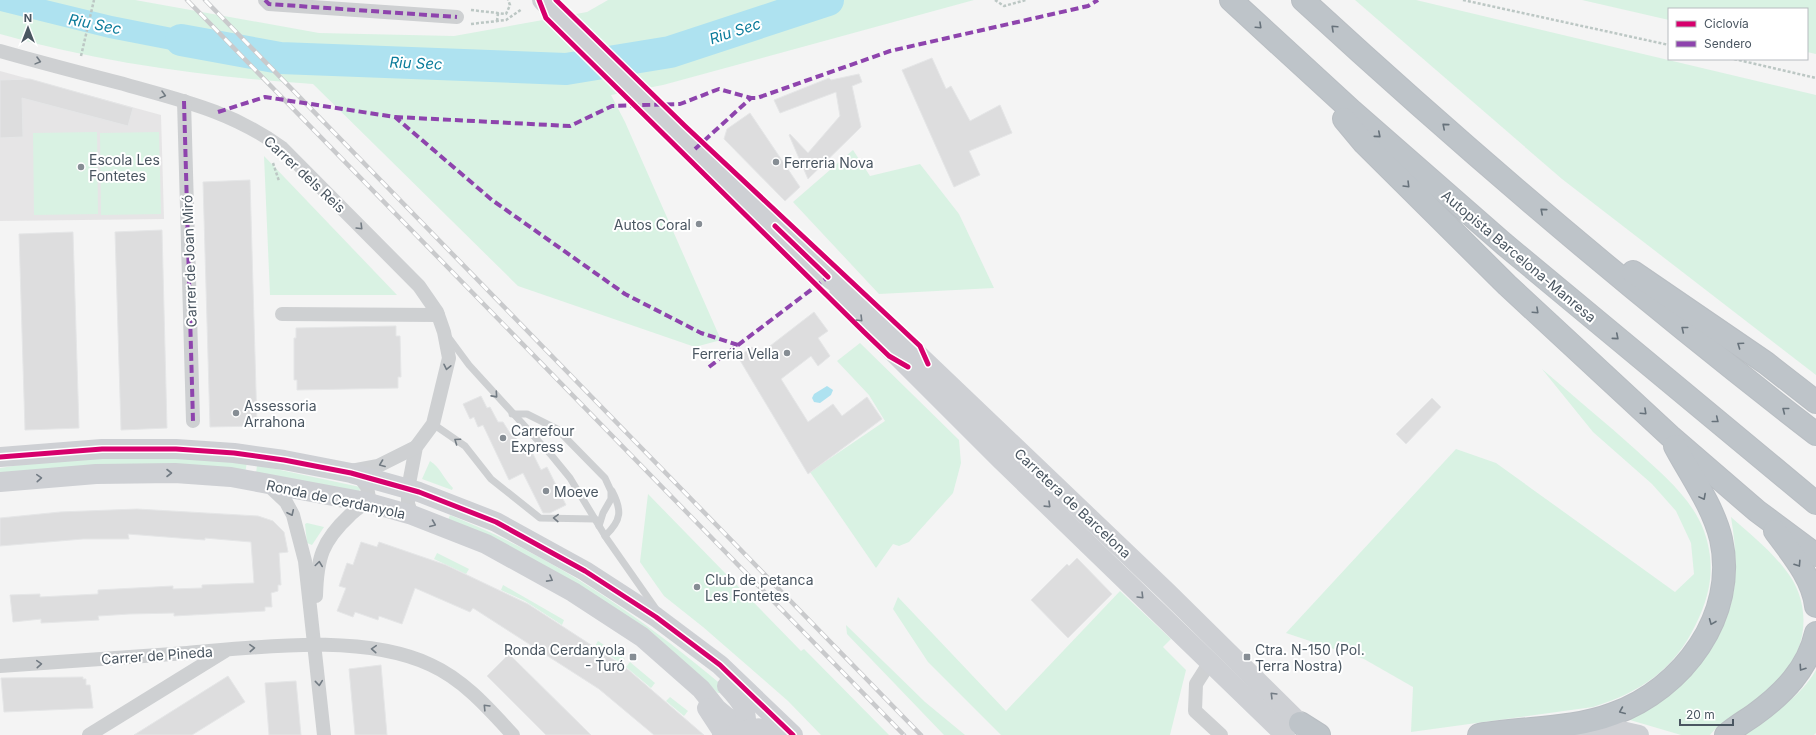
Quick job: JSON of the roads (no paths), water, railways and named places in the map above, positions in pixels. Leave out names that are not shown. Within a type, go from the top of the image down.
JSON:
[{"type":"highway","name":"Autopista Barcelona-Manresa","points":[[1231,0],[1287,52],[1504,244],[1816,503]]},
{"type":"highway","points":[[1303,0],[1572,237],[1681,327],[1816,434]]},
{"type":"highway","points":[[1287,52],[1364,143],[1507,285],[1670,436],[1757,511],[1816,555]]},
{"type":"highway","points":[[1572,237],[1595,247],[1766,363],[1816,394]]},
{"type":"highway","points":[[1766,363],[1816,402]]},
{"type":"highway","points":[[1479,735],[1547,727],[1613,715],[1650,697],[1678,674],[1700,646],[1715,614],[1722,582],[1724,567],[1721,539],[1709,509],[1670,436]]},
{"type":"highway","points":[[1757,511],[1775,532],[1804,573],[1811,587],[1816,606]]},
{"type":"highway","points":[[1726,735],[1769,703],[1790,684],[1808,659],[1816,633]]},
{"type":"highway","points":[[1299,731],[1319,735]]},
{"type":"main road","name":"Carretera de Barcelona","points":[[543,1],[828,277],[856,297],[1167,592],[1299,731]]},
{"type":"main road","name":"Carretera de Barcelona","points":[[828,277],[847,306],[1000,459],[1189,644],[1299,731]]},
{"type":"main road","points":[[951,386],[958,401],[998,447],[1000,459],[1019,463],[1039,481],[1062,492]]},
{"type":"main road","name":"Ronda de Cerdanyola","points":[[0,457],[102,448],[176,449],[252,456],[353,474],[408,489],[496,522],[585,571],[647,612],[720,665],[793,735]]},
{"type":"main road","name":"Ronda de Cerdanyola","points":[[0,482],[96,474],[175,473],[231,477],[366,502],[412,515],[486,544],[573,592],[642,637],[647,660],[740,733],[744,704],[705,664],[647,612]]},
{"type":"main road","points":[[740,733],[753,727],[772,732],[776,735]]},
{"type":"main road","points":[[1547,727],[1594,728],[1639,735]]},
{"type":"street","points":[[265,0],[269,4],[461,17]]},
{"type":"street","name":"Carrer dels Reis","points":[[0,51],[184,101],[241,121],[282,148],[419,286],[438,315],[444,332],[449,358],[433,424],[416,447],[408,489],[408,504],[412,515]]},
{"type":"street","name":"Carrer de Joan Miró","points":[[184,101],[193,421]]},
{"type":"street","points":[[282,314],[438,315]]},
{"type":"street","name":"Carrer dels Reis","points":[[353,474],[378,466],[416,447]]},
{"type":"street","points":[[315,644],[316,581],[319,557],[326,543],[337,530],[369,498],[369,493],[353,474]]},
{"type":"street","points":[[267,484],[286,502],[297,526],[305,561],[324,735]]},
{"type":"street","name":"Carrer de Pineda","points":[[0,666],[315,644],[384,649],[432,665],[454,678],[472,692],[513,735]]},
{"type":"street","points":[[89,735],[228,649]]},
{"type":"street","points":[[1210,662],[1196,684],[1195,711],[1221,735]]},
{"type":"lane","points":[[444,332],[469,365],[512,414],[552,456],[570,478],[605,536],[646,597],[675,632]]},
{"type":"lane","points":[[512,414],[527,414],[557,429],[605,478],[619,504],[619,515],[613,528],[605,536]]},
{"type":"lane","points":[[433,424],[465,446],[491,479],[540,518],[595,519]]},
{"type":"lane","points":[[599,526],[603,513],[611,499],[611,491]]},
{"type":"lane","points":[[1167,592],[1172,606],[1179,616]]},
{"type":"lane","points":[[1202,642],[1210,662]]},
{"type":"water","points":[[0,0],[46,0],[112,16],[213,36],[238,63],[109,38],[0,11]]},
{"type":"water","points":[[827,386],[833,390],[831,395],[820,403],[814,402],[812,398],[814,394]]},
{"type":"waterway","name":"Riu Sec","points":[[181,40],[280,58],[566,69],[670,52],[828,0]]},
{"type":"railway","points":[[187,0],[904,735]]},
{"type":"railway","points":[[205,0],[921,735]]},
{"type":"place","name":"Ferreria Nova","points":[[776,162]]},
{"type":"place","name":"Escola Les Fontetes","points":[[81,167]]},
{"type":"place","name":"Autos Coral","points":[[699,224]]},
{"type":"place","name":"Ferreria Vella","points":[[787,353]]},
{"type":"place","name":"Assessoria Arrahona","points":[[236,413]]},
{"type":"place","name":"Carrefour Express","points":[[503,438]]},
{"type":"place","name":"Moeve","points":[[546,491]]},
{"type":"place","name":"Club de petanca Les Fontetes","points":[[697,587]]},
{"type":"place","name":"Ronda Cerdanyola - Turó","points":[[633,657]]},
{"type":"place","name":"Ctra. N-150 (Pol. Terra Nostra)","points":[[1247,657]]}]
